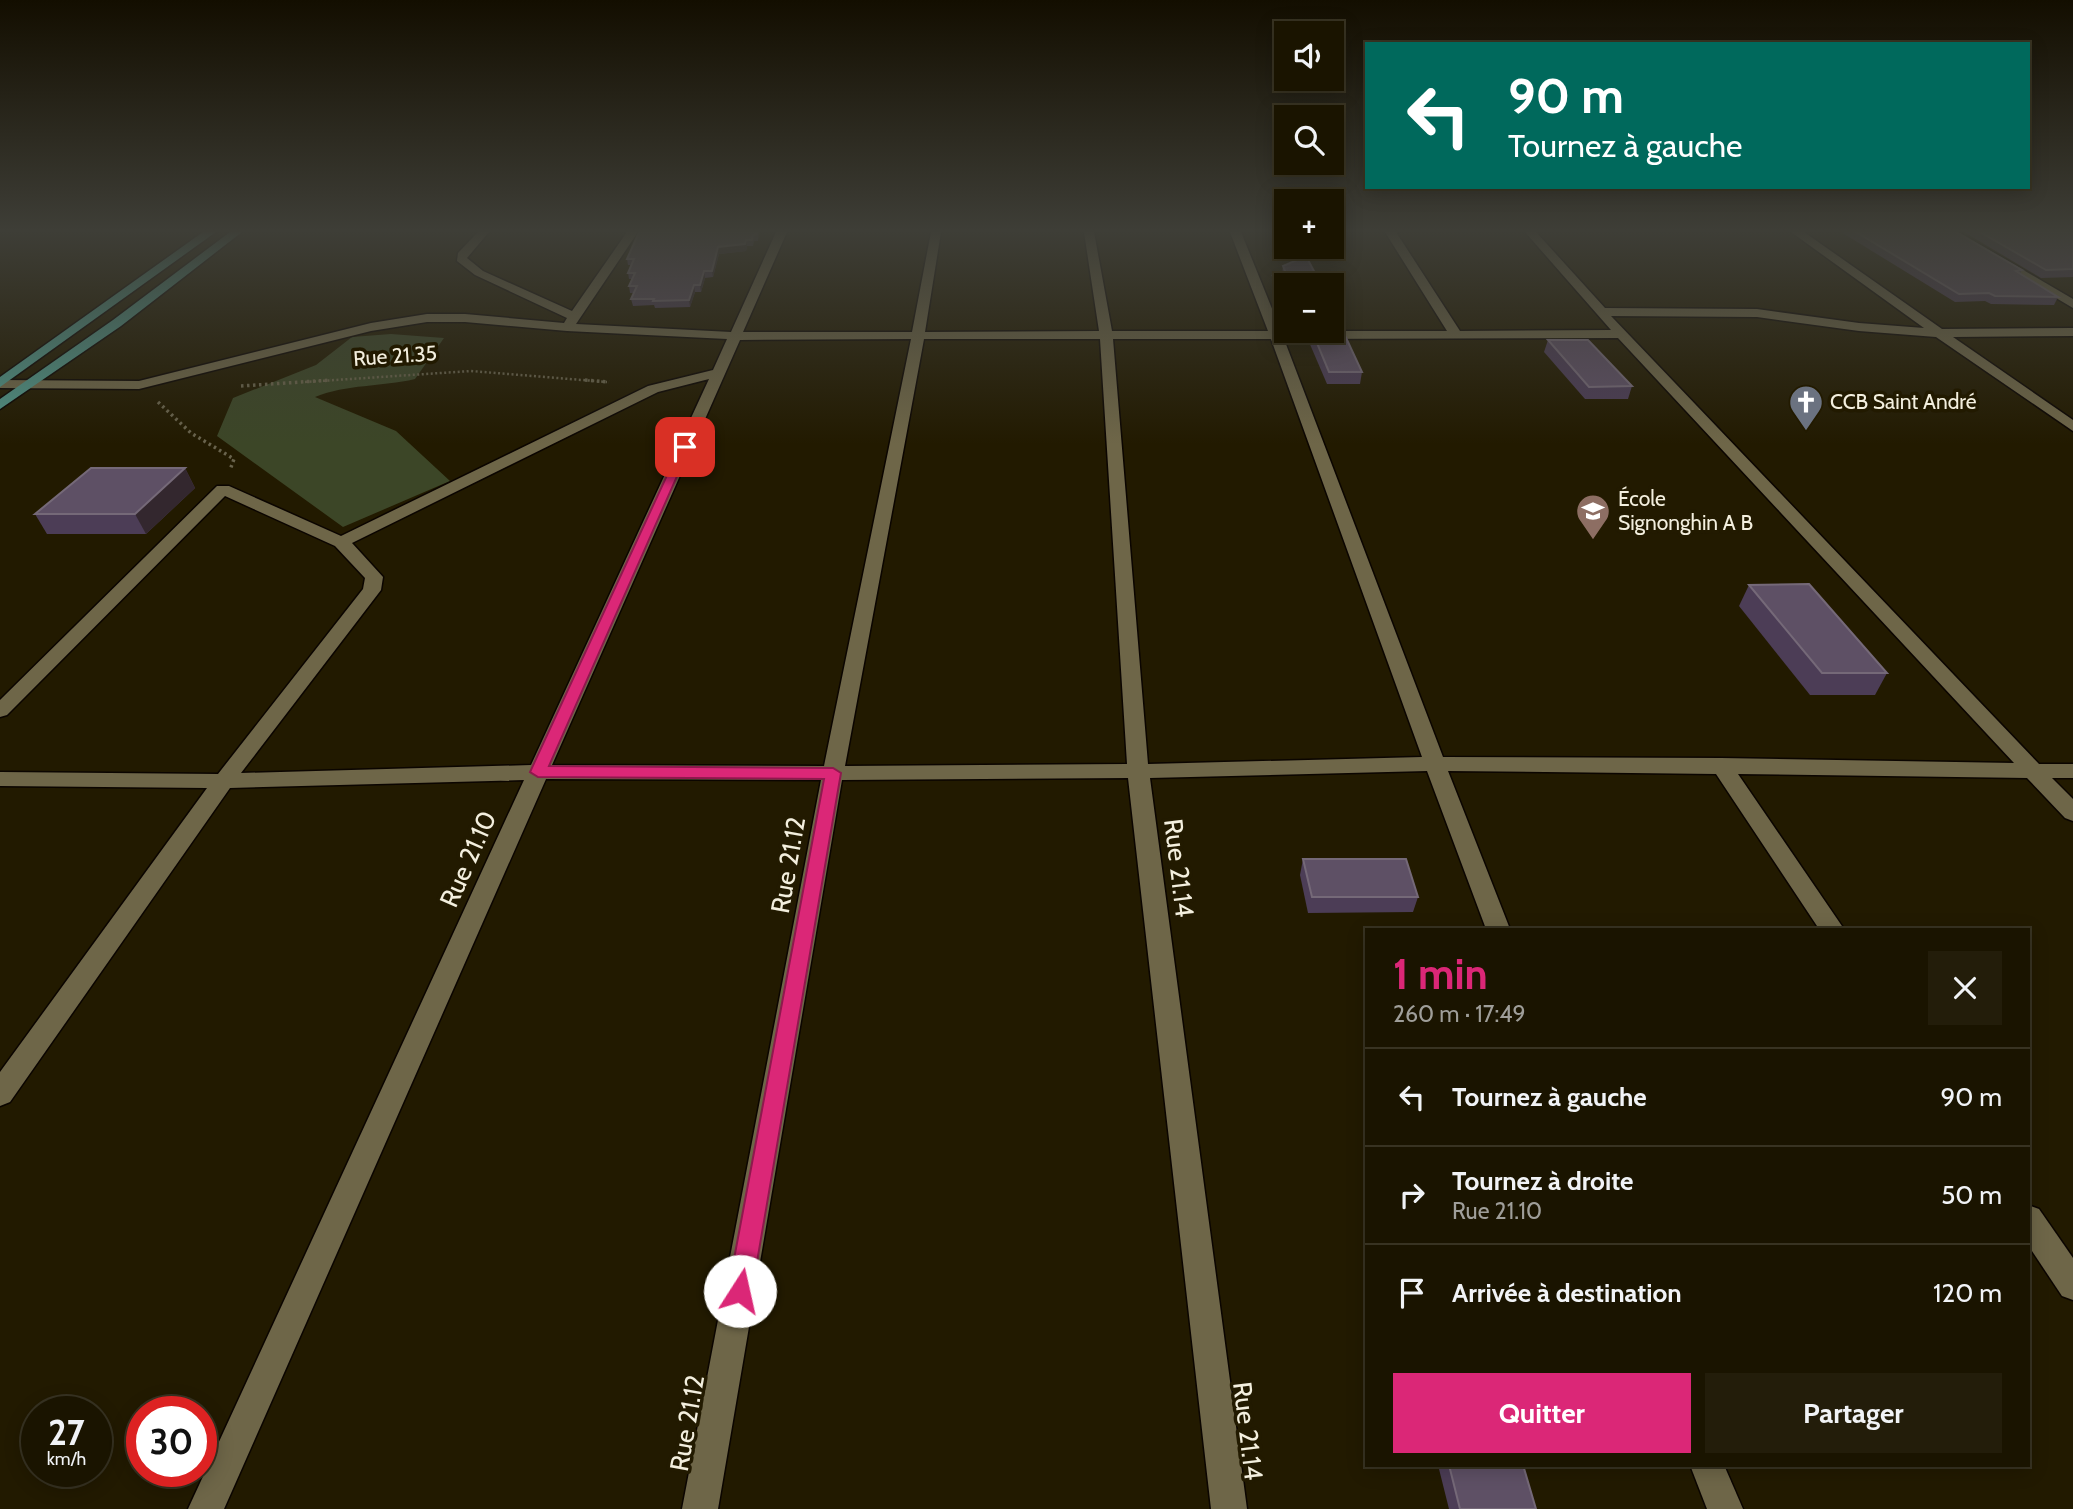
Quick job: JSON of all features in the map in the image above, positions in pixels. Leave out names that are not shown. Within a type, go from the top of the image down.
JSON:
[{"type":"main road","points":[[0,384],[113,302]]},
{"type":"main road","points":[[0,405],[144,302]]},
{"type":"street","points":[[534,302],[570,322],[584,302]]},
{"type":"street","name":"Rue 21.10","points":[[206,1509],[750,302]]},
{"type":"street","name":"Rue 21.12","points":[[700,1509],[833,773],[924,302]]},
{"type":"street","name":"Rue 21.14","points":[[1101,302],[1106,335],[1138,771],[1230,1509]]},
{"type":"street","points":[[1264,302],[1274,328]]},
{"type":"street","points":[[1436,302],[1456,334]]},
{"type":"street","points":[[1593,302],[2073,813]]},
{"type":"street","points":[[1896,302],[2073,427]]},
{"type":"street","points":[[1602,312],[1757,313],[1859,327],[1938,332],[2073,332]]},
{"type":"street","name":"Rue 21.35","points":[[0,384],[139,386],[371,327],[427,318],[570,322],[735,336],[1274,335]]},
{"type":"street","name":"Rue 21.35","points":[[1344,335],[1621,334]]},
{"type":"street","points":[[1280,343],[1433,764],[1498,928]]},
{"type":"street","points":[[341,542],[653,389],[718,373]]},
{"type":"street","points":[[0,711],[223,489],[341,542],[374,576],[372,590],[224,781],[0,1094]]},
{"type":"street","points":[[0,779],[224,781],[538,772],[1138,771],[1433,764],[1721,765],[2073,771]]},
{"type":"street","points":[[1721,765],[1831,928]]},
{"type":"street","points":[[2030,1222],[2073,1285]]},
{"type":"street","points":[[1708,1467],[1724,1509]]},
{"type":"path","name":"Rue 21.35","points":[[236,386],[471,372],[594,379],[653,389]]},
{"type":"path","points":[[139,386],[191,433],[234,459],[223,489]]},
{"type":"green space","points":[[391,334],[444,338],[415,379],[339,390],[315,397],[396,431],[450,481],[343,527],[217,436],[233,398],[316,365],[352,337]]},
{"type":"building","points":[[1344,333],[1362,372],[1329,372],[1317,343],[1344,343]]},
{"type":"building","points":[[1548,340],[1588,340],[1632,386],[1589,387]]},
{"type":"building","points":[[91,468],[185,468],[135,514],[35,514]]},
{"type":"building","points":[[1809,584],[1887,673],[1822,673],[1749,585]]},
{"type":"building","points":[[1303,859],[1406,859],[1418,897],[1312,897]]},
{"type":"building","points":[[1450,1467],[1524,1467],[1536,1509],[1460,1509]]},
{"type":"place","name":"CCB Saint André","points":[[1806,432]]},
{"type":"place","name":"École Signonghin A B","points":[[1593,541]]},
{"type":"route","points":[[685,447],[538,772],[833,773],[740,1291]]}]
